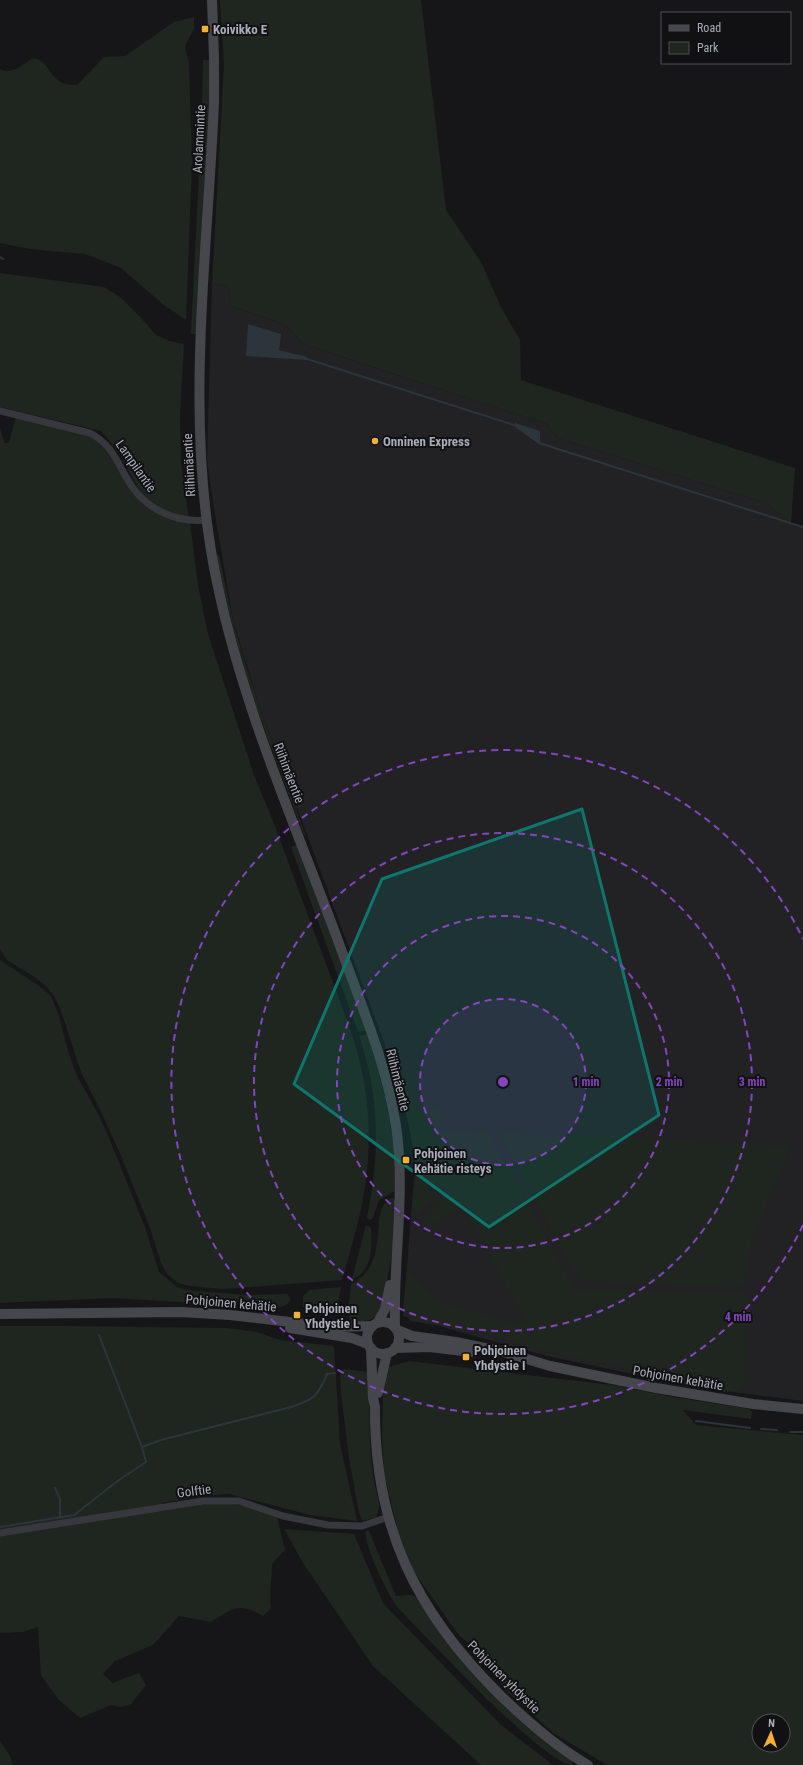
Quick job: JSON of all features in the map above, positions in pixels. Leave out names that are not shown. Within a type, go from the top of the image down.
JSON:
[{"type":"main road","name":"Arolammintie","points":[[204,280],[214,103],[212,0]]},
{"type":"main road","name":"Riihimäentie","points":[[204,280],[200,382],[200,438],[206,520],[217,586],[235,657],[255,719],[371,1031],[391,1102],[395,1125],[400,1177],[399,1228],[395,1266],[396,1329]]},
{"type":"main road","name":"Riihimäentie","points":[[375,1324],[385,1309],[395,1266]]},
{"type":"main road","name":"Pohjoinen kehätie","points":[[0,1314],[181,1312],[230,1315],[332,1327],[375,1324]]},
{"type":"main road","name":"Pohjoinen kehätie","points":[[159,1313],[260,1324],[352,1338],[370,1346]]},
{"type":"main road","points":[[387,1322],[396,1329],[399,1340],[391,1351],[378,1353],[370,1346],[368,1333],[375,1324],[387,1322]]},
{"type":"main road","name":"Pohjoinen kehätie","points":[[396,1329],[412,1336],[456,1342],[504,1352],[550,1366],[699,1396],[803,1409]]},
{"type":"main road","name":"Pohjoinen yhdystie","points":[[370,1346],[372,1398],[375,1407],[378,1478],[388,1517],[409,1573],[428,1608],[458,1651],[472,1668],[527,1720],[562,1748],[588,1765]]},
{"type":"main road","name":"Pohjoinen kehätie","points":[[391,1351],[430,1347],[455,1349],[536,1365],[550,1366]]},
{"type":"main road","name":"Pohjoinen yhdystie","points":[[375,1407],[391,1351]]},
{"type":"street","name":"Lampilantie","points":[[0,411],[90,433],[108,445],[133,487],[146,502],[167,515],[184,520],[206,520]]},
{"type":"street","name":"Golftie","points":[[0,1533],[203,1501],[224,1500],[252,1504],[283,1516],[328,1525],[362,1526],[388,1517]]},
{"type":"highlighted area","points":[[582,809],[659,1115],[489,1227],[294,1084],[382,879]]},
{"type":"shaded area","points":[[212,282],[228,287],[231,306],[286,325],[303,344],[547,424],[558,438],[766,503],[791,523],[803,527],[803,1401],[694,1387],[547,1356],[403,1316],[417,1141],[409,1110],[260,708],[233,621],[207,460]]},
{"type":"shaded area","points":[[248,324],[281,334],[279,350],[307,357],[306,360],[246,356]]},
{"type":"shaded area","points":[[515,423],[540,431],[540,445],[515,427]]},
{"type":"green space","points":[[220,0],[421,0],[446,210],[481,262],[501,307],[520,340],[521,380],[795,468],[791,523],[766,503],[558,438],[547,424],[303,344],[286,325],[231,306],[228,287],[212,282],[224,65]]},
{"type":"green space","points":[[194,17],[194,29],[185,46],[189,63],[192,163],[186,320],[164,305],[121,268],[85,254],[30,249],[0,243],[0,69],[4,71],[13,70],[33,58],[40,60],[45,64],[55,78],[60,82],[77,85],[104,57],[125,56],[174,22]]},
{"type":"green space","points":[[203,60],[210,60],[208,147],[206,150],[201,149]]},
{"type":"green space","points":[[200,153],[207,154],[198,334],[191,334]]},
{"type":"green space","points":[[0,273],[104,287],[120,297],[156,335],[170,341],[184,344],[180,415],[181,463],[189,519],[163,509],[145,496],[138,487],[124,461],[101,431],[0,407]]},
{"type":"green space","points":[[16,417],[95,437],[101,442],[144,504],[190,523],[198,585],[208,634],[254,775],[273,821],[351,1031],[363,1078],[367,1101],[369,1147],[367,1170],[359,1218],[342,1280],[223,1289],[190,1286],[178,1283],[167,1274],[161,1263],[150,1228],[119,1151],[81,1072],[60,1008],[54,996],[46,986],[36,978],[7,960],[0,950],[0,429],[5,443],[9,442]]},
{"type":"green space","points":[[219,555],[233,621],[245,663],[306,836],[304,835],[250,690],[215,556]]},
{"type":"green space","points":[[296,845],[299,846],[367,1030],[358,1032],[291,847]]},
{"type":"green space","points":[[0,960],[42,988],[51,996],[58,1013],[69,1054],[77,1076],[100,1117],[109,1138],[145,1227],[159,1272],[177,1287],[193,1291],[248,1295],[287,1294],[291,1300],[286,1305],[277,1308],[113,1298],[0,1303]]},
{"type":"green space","points":[[367,1034],[384,1092],[392,1131],[395,1171],[395,1191],[379,1200],[373,1218],[370,1220],[367,1217],[374,1171],[376,1126],[371,1081],[359,1036]]},
{"type":"green space","points":[[441,1107],[444,1130],[489,1133],[571,1284],[578,1289],[743,1294],[748,1299],[746,1384],[738,1391],[720,1392],[695,1383],[547,1352],[488,1334],[411,1321],[403,1309],[407,1271],[440,1303],[528,1326],[463,1205],[425,1231],[421,1230],[422,1221],[448,1192],[445,1188],[411,1220],[416,1163],[405,1108],[411,1108],[415,1111]]},
{"type":"green space","points":[[499,1133],[790,1146],[750,1247],[746,1285],[741,1288],[582,1281],[565,1256]]},
{"type":"green space","points":[[392,1198],[396,1200],[393,1251],[381,1310],[375,1317],[366,1321],[347,1321],[350,1318],[348,1314],[351,1284],[358,1280],[370,1266],[375,1252],[380,1213],[387,1201]]},
{"type":"green space","points":[[366,1225],[371,1228],[372,1242],[370,1257],[364,1271],[359,1276],[352,1279]]},
{"type":"green space","points":[[341,1287],[337,1311],[303,1307],[303,1296],[310,1290]]},
{"type":"green space","points":[[0,1326],[227,1328],[257,1332],[280,1340],[334,1346],[340,1444],[357,1521],[310,1515],[229,1494],[202,1496],[161,1503],[164,1511],[198,1505],[223,1503],[244,1506],[277,1517],[285,1550],[272,1564],[270,1597],[271,1608],[263,1616],[248,1609],[236,1608],[211,1622],[179,1616],[153,1645],[115,1661],[103,1674],[112,1683],[139,1673],[146,1685],[131,1704],[121,1707],[111,1705],[80,1718],[58,1699],[41,1675],[38,1627],[23,1632],[0,1633]]},
{"type":"green space","points":[[409,1361],[612,1385],[672,1397],[744,1408],[752,1412],[751,1419],[683,1410],[696,1425],[803,1435],[803,1765],[607,1765],[552,1732],[507,1691],[471,1646],[458,1634],[414,1572],[399,1535],[384,1473],[382,1436],[383,1394],[389,1367]]},
{"type":"green space","points":[[344,1369],[369,1372],[372,1468],[379,1509],[376,1517],[363,1521],[359,1513],[349,1458],[341,1393],[340,1372]]},
{"type":"green space","points":[[284,1529],[354,1534],[383,1603],[500,1724],[553,1765],[481,1765],[373,1666],[303,1563]]},
{"type":"green space","points":[[366,1531],[369,1531],[396,1596],[415,1596],[465,1665],[571,1760],[573,1765],[558,1759],[537,1744],[511,1722],[397,1607],[382,1581],[372,1558],[366,1538]]},
{"type":"green space","points":[[0,1741],[10,1756],[13,1765],[0,1765]]},
{"type":"waterway","points":[[304,358],[517,426]]},
{"type":"waterway","points":[[539,443],[803,527]]},
{"type":"waterway","points":[[99,1335],[142,1447]]},
{"type":"waterway","points":[[0,1527],[74,1515],[119,1480],[146,1462],[142,1447],[161,1440],[299,1404],[310,1399],[317,1393],[327,1374],[335,1373]]},
{"type":"waterway","points":[[696,1421],[750,1428]]},
{"type":"waterway","points":[[761,1429],[777,1430]]},
{"type":"waterway","points":[[790,1432],[803,1432]]},
{"type":"waterway","points":[[55,1488],[60,1499],[60,1518]]},
{"type":"place","name":"Koivikko E","points":[[205,29]]},
{"type":"place","name":"Onninen Express","points":[[375,441]]},
{"type":"place","name":"Pohjoinen Kehätie risteys","points":[[406,1160]]},
{"type":"place","name":"Pohjoinen Yhdystie L","points":[[297,1315]]},
{"type":"place","name":"Pohjoinen Yhdystie I","points":[[466,1357]]}]
